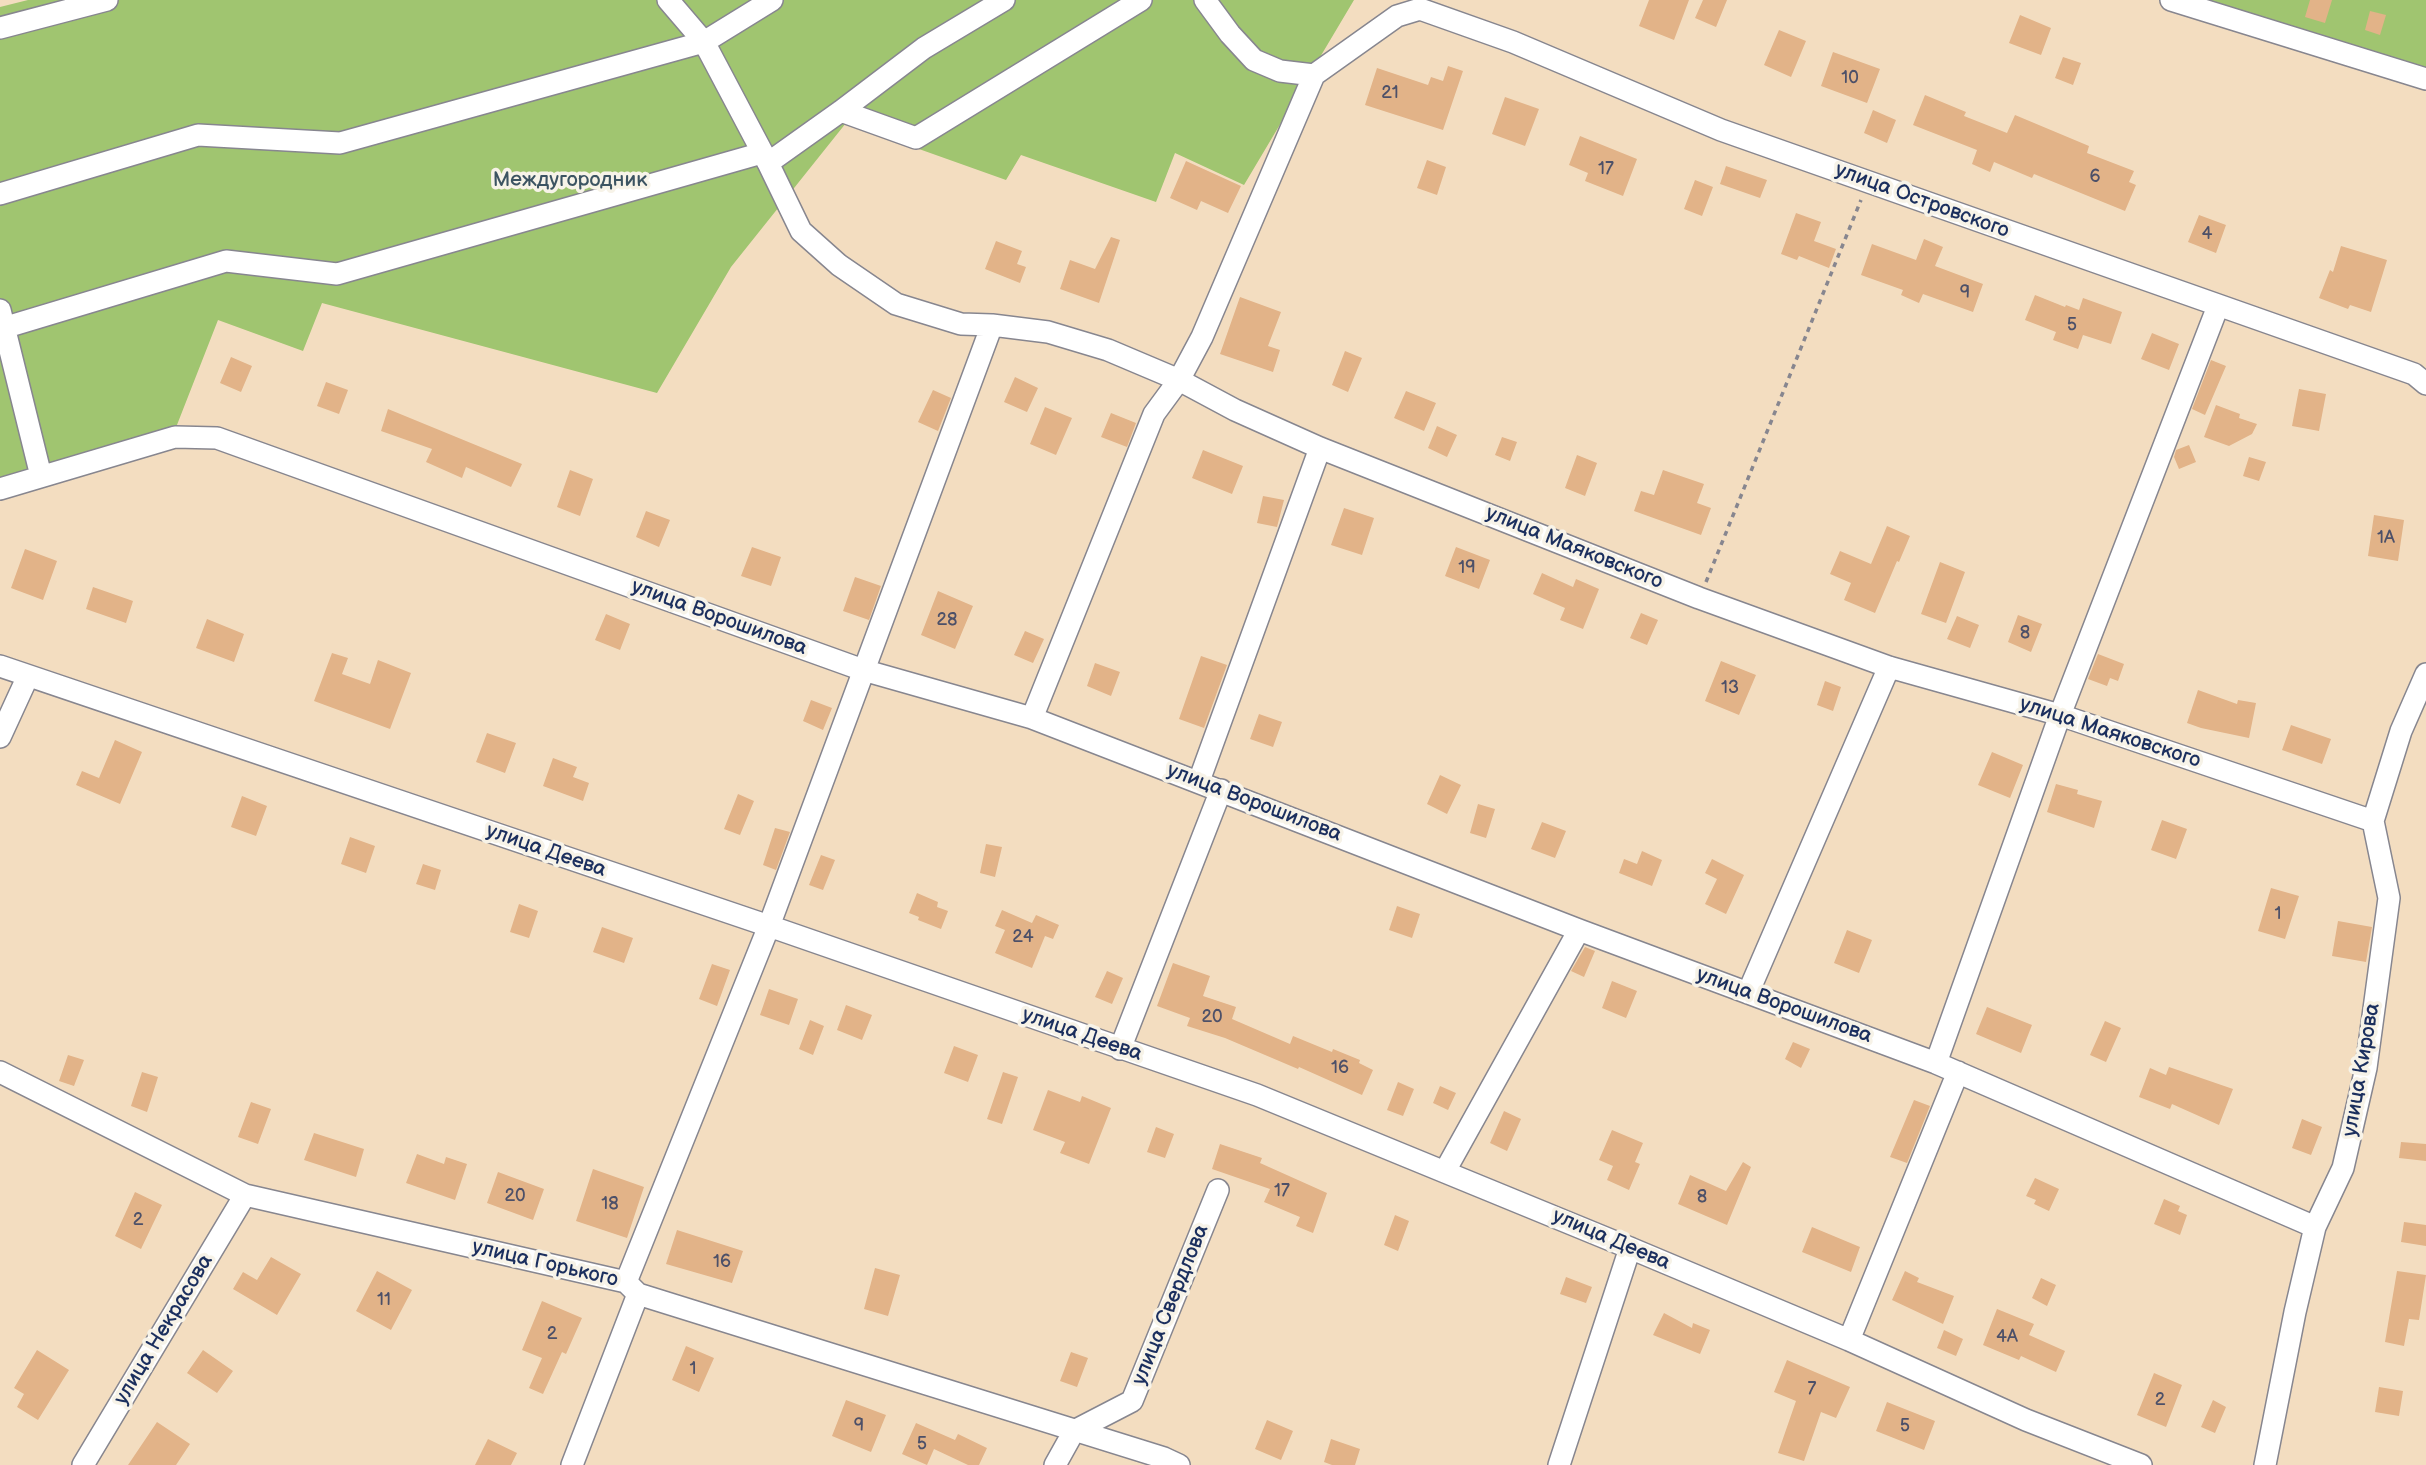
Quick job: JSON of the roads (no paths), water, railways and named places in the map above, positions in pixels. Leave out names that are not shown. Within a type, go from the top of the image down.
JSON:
[{"type":"street","points":[[0,28],[107,0]]},
{"type":"street","points":[[668,0],[704,42],[765,158]]},
{"type":"street","points":[[0,194],[198,135],[340,144],[704,42],[772,0]]},
{"type":"street","points":[[41,476],[1,322],[226,261],[337,274],[765,158],[841,111],[924,48],[1004,0]]},
{"type":"street","points":[[841,111],[916,138],[1141,0]]},
{"type":"street","points":[[1032,718],[1154,414],[1179,380],[1202,337],[1314,75],[1280,71],[1254,60],[1230,34],[1205,0]]},
{"type":"street","points":[[2171,0],[2426,79]]},
{"type":"street","name":"улица Островского","points":[[1314,75],[1397,16],[1420,9],[1513,42],[1721,130],[2422,376]]},
{"type":"street","name":"улица Маяковского","points":[[765,158],[801,231],[839,265],[895,304],[961,324],[1048,332],[1108,350],[1179,380],[1235,410],[1320,448],[1699,598],[1889,667],[2060,715],[2373,821]]},
{"type":"street","points":[[1936,1063],[2060,715],[2218,306]]},
{"type":"street","points":[[572,1465],[632,1288],[992,325]]},
{"type":"street","name":"улица Ворошилова","points":[[0,489],[175,437],[217,438],[863,670],[1032,718],[1579,930],[1936,1063],[2315,1227]]},
{"type":"street","points":[[1199,781],[1320,448]]},
{"type":"street","name":"улица Деева","points":[[0,666],[769,926],[1256,1095],[1630,1248],[1849,1340],[2026,1420],[2141,1465]]},
{"type":"street","points":[[1748,993],[1889,667]]},
{"type":"street","name":"улица Кирова","points":[[2265,1465],[2315,1227],[2343,1168],[2366,1068],[2389,898],[2373,821],[2401,731],[2426,674]]},
{"type":"street","points":[[0,737],[28,676]]},
{"type":"street","points":[[1120,1049],[1221,790]]},
{"type":"street","points":[[1445,1171],[1579,930]]},
{"type":"street","name":"улица Горького","points":[[0,1072],[245,1195],[632,1288],[1179,1465]]},
{"type":"street","points":[[1849,1340],[1958,1072]]},
{"type":"street","name":"улица Свердлова","points":[[1074,1431],[1132,1401],[1218,1190]]},
{"type":"street","name":"улица Некрасова","points":[[83,1465],[245,1195]]},
{"type":"street","points":[[1559,1465],[1630,1248]]},
{"type":"street","points":[[1055,1465],[1074,1431]]},
{"type":"park label","name":"Междугородник","points":[[570,181]]}]
